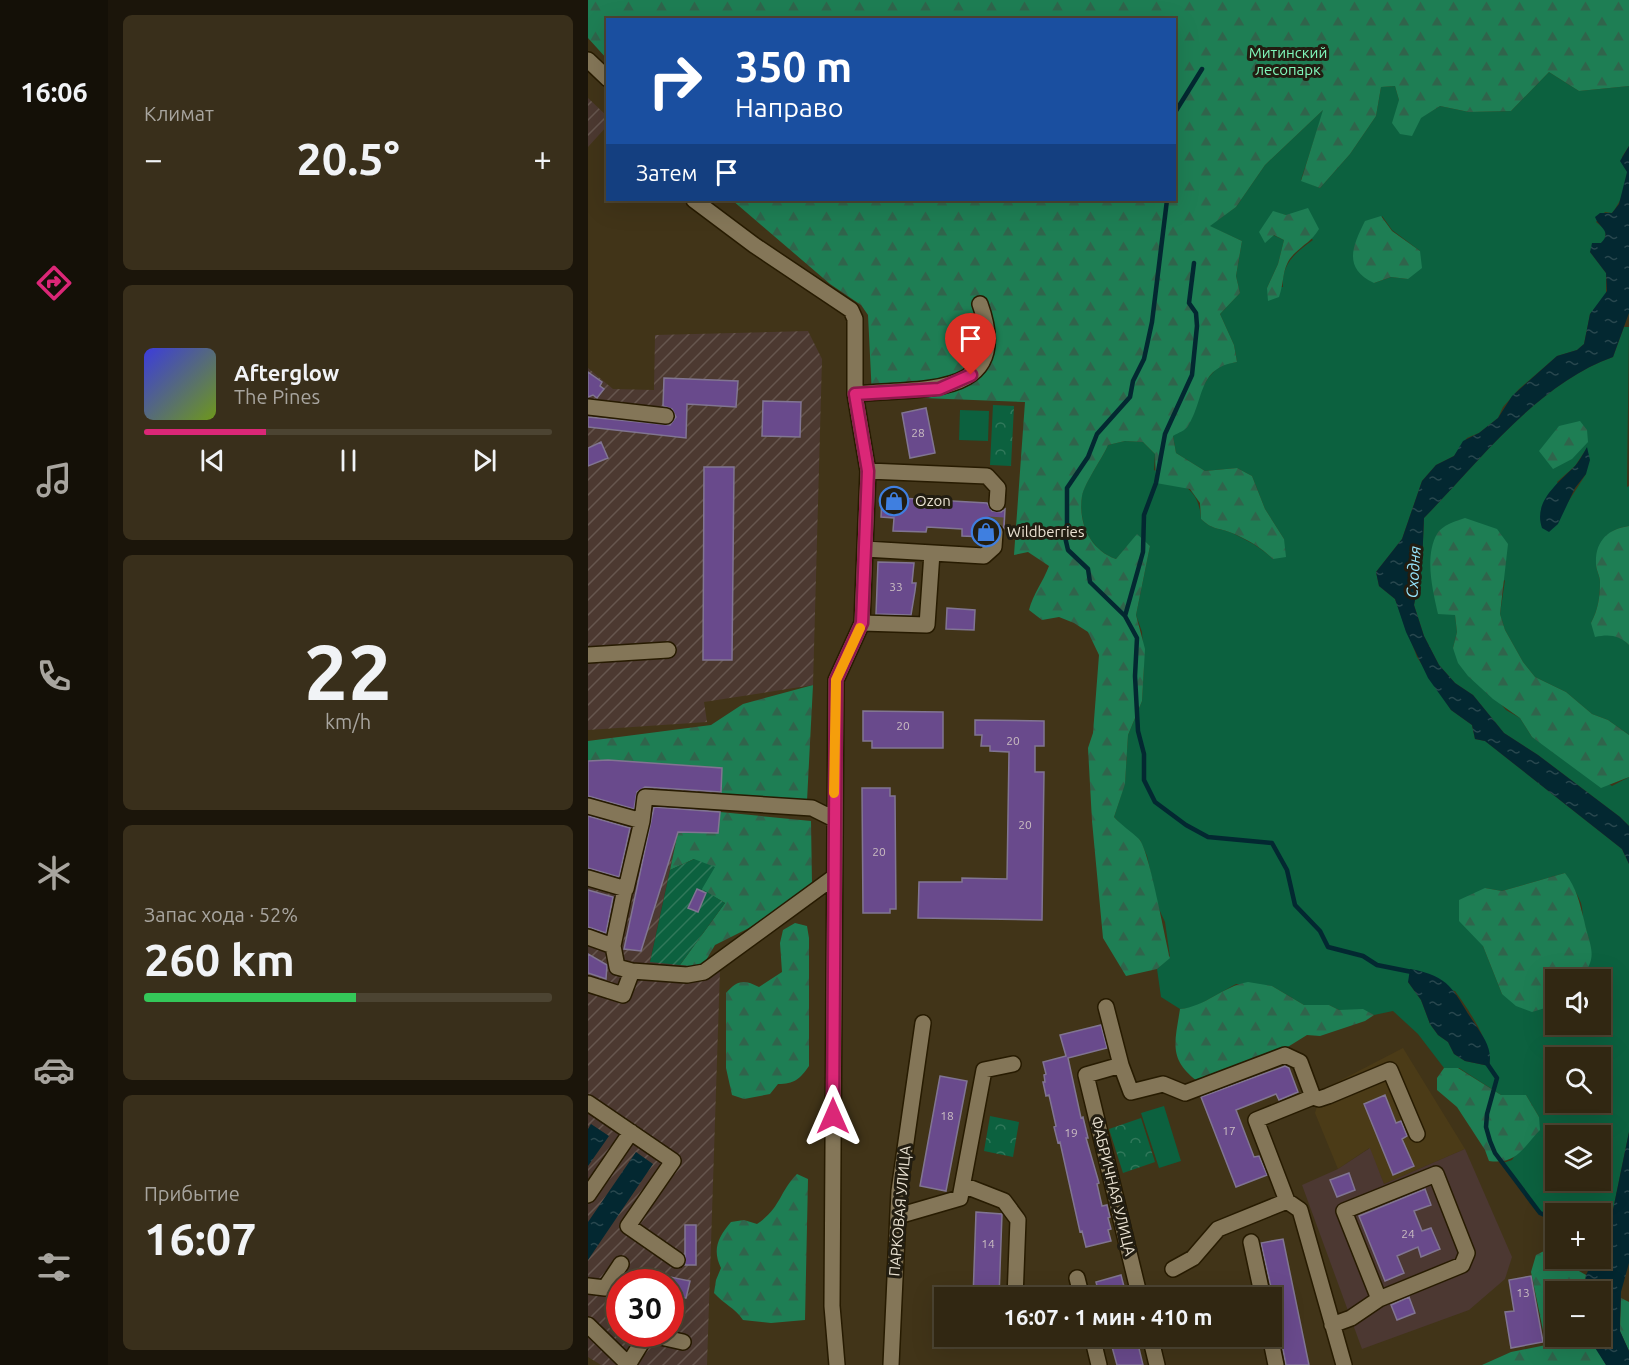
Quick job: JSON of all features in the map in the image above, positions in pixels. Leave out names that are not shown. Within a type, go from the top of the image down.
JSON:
[{"type":"street","points":[[588,60],[606,77]]},
{"type":"street","points":[[695,201],[754,245],[851,310],[855,319],[855,394],[868,471],[862,623],[836,680],[832,1306],[837,1365]]},
{"type":"street","points":[[855,394],[939,389],[971,375],[980,367],[989,340],[988,325],[980,304]]},
{"type":"street","points":[[588,407],[666,416]]},
{"type":"street","points":[[868,471],[987,476],[998,488],[997,503]]},
{"type":"street","points":[[865,549],[984,556],[994,547],[995,532]]},
{"type":"street","points":[[862,623],[927,625],[932,553]]},
{"type":"street","points":[[588,655],[668,650]]},
{"type":"street","points":[[834,819],[812,808],[645,797],[642,821],[613,946],[616,967],[632,971],[687,975],[704,972],[834,877]]},
{"type":"street","points":[[588,806],[642,821]]},
{"type":"street","points":[[588,878],[625,889]]},
{"type":"street","points":[[588,937],[613,946]]},
{"type":"street","points":[[588,984],[622,995],[632,971]]},
{"type":"street","points":[[1106,1007],[1121,1065],[1131,1092],[1163,1084],[1185,1094],[1285,1055],[1300,1062],[1314,1097]]},
{"type":"street","name":"ПАРКОВАЯ УЛИЦА","points":[[891,1365],[898,1216],[923,1023]]},
{"type":"street","points":[[898,1216],[960,1198],[984,1070],[1013,1064]]},
{"type":"street","name":"ФАБРИЧНАЯ УЛИЦА","points":[[1121,1065],[1086,1075],[1137,1287]]},
{"type":"street","points":[[1344,1365],[1300,1210],[1287,1201],[1256,1120],[1314,1097],[1319,1099],[1328,1096],[1390,1070],[1417,1134]]},
{"type":"street","points":[[588,1103],[673,1161],[628,1226],[677,1260]]},
{"type":"street","points":[[588,1195],[631,1132]]},
{"type":"street","points":[[1332,1325],[1351,1318],[1378,1299],[1462,1265],[1467,1253],[1436,1174],[1344,1211],[1378,1299]]},
{"type":"street","points":[[963,1185],[1004,1201],[1018,1220],[1015,1287]]},
{"type":"street","points":[[1173,1269],[1193,1258],[1218,1229],[1287,1201]]},
{"type":"street","points":[[1251,1242],[1261,1287]]},
{"type":"street","points":[[588,1286],[605,1288],[621,1264]]},
{"type":"street","points":[[1077,1278],[1079,1287]]},
{"type":"street","points":[[588,1325],[628,1365],[639,1347]]},
{"type":"street","points":[[1095,1347],[1099,1365]]},
{"type":"street","points":[[1153,1347],[1157,1365]]},
{"type":"street","points":[[1272,1347],[1276,1365]]},
{"type":"shaded area","points":[[588,98],[606,115],[606,127],[588,147]]},
{"type":"shaded area","points":[[808,331],[822,359],[813,685],[704,702],[707,722],[588,730],[588,368],[613,389],[654,390],[655,335]]},
{"type":"shaded area","points":[[608,760],[722,768],[718,833],[678,832],[650,961],[720,969],[707,1365],[601,1365],[588,1357],[588,761]]},
{"type":"shaded area","points":[[1403,1048],[1465,1149],[1384,1184],[1369,1148],[1338,1169],[1315,1113],[1322,1090]]},
{"type":"shaded area","points":[[1370,1148],[1384,1184],[1465,1149],[1512,1257],[1505,1279],[1469,1310],[1362,1349],[1302,1185],[1338,1169]]},
{"type":"green space","name":"Митинский лесопарк","points":[[588,0],[1629,0],[1629,86],[1579,91],[1549,72],[1511,111],[1469,112],[1440,106],[1421,118],[1412,136],[1400,134],[1392,123],[1399,100],[1395,86],[1381,87],[1376,116],[1350,154],[1320,188],[1301,181],[1323,110],[1265,165],[1236,207],[1210,226],[1242,241],[1236,276],[1240,293],[1220,314],[1234,345],[1237,362],[1224,365],[1208,378],[1188,426],[1173,436],[1176,453],[1205,471],[1237,468],[1252,476],[1265,509],[1284,539],[1286,557],[1273,559],[1249,541],[1205,523],[1201,519],[1200,503],[1190,489],[1156,483],[1155,454],[1143,442],[1125,441],[1108,445],[1084,490],[1081,506],[1088,534],[1099,549],[1107,555],[1116,559],[1137,534],[1150,546],[1136,615],[1145,649],[1142,701],[1128,735],[1125,784],[1114,817],[1139,839],[1147,859],[1170,958],[1157,969],[1126,976],[1103,938],[1088,748],[1093,733],[1099,655],[1088,632],[1074,623],[1059,617],[1042,620],[1029,610],[1049,566],[1028,552],[1014,555],[1025,402],[872,396],[868,315],[861,305],[830,284],[733,201],[1176,201],[1176,18],[606,18],[606,58],[588,38]]},
{"type":"green space","points":[[1549,72],[1579,91],[1629,86],[1629,146],[1622,157],[1627,171],[1627,182],[1621,199],[1612,213],[1605,212],[1596,222],[1606,230],[1605,240],[1590,252],[1606,273],[1606,296],[1590,314],[1584,344],[1577,350],[1557,356],[1519,389],[1503,407],[1498,418],[1479,433],[1467,438],[1454,456],[1436,465],[1422,481],[1402,539],[1376,572],[1379,586],[1395,599],[1417,657],[1451,710],[1472,725],[1475,739],[1485,741],[1622,849],[1629,864],[1629,1132],[1611,1219],[1611,1203],[1545,1203],[1545,1215],[1540,1213],[1503,1163],[1512,1160],[1539,1117],[1526,1095],[1501,1095],[1459,1068],[1444,1068],[1418,1034],[1393,1011],[1374,1015],[1363,1010],[1339,1010],[1329,1005],[1304,1005],[1272,986],[1236,984],[1193,1008],[1180,1009],[1161,997],[1157,969],[1170,957],[1165,922],[1158,907],[1147,856],[1140,840],[1114,817],[1125,783],[1128,735],[1142,701],[1144,666],[1142,632],[1136,615],[1150,546],[1137,535],[1116,559],[1099,549],[1084,525],[1082,495],[1108,445],[1125,441],[1143,442],[1155,454],[1154,470],[1180,483],[1192,493],[1196,499],[1201,519],[1205,523],[1249,541],[1273,559],[1284,539],[1265,509],[1252,476],[1237,468],[1205,471],[1176,453],[1173,436],[1208,378],[1220,365],[1237,362],[1234,345],[1220,314],[1240,293],[1236,276],[1242,241],[1209,226],[1236,207],[1265,165],[1324,109],[1301,180],[1320,188],[1350,154],[1376,116],[1381,87],[1395,86],[1399,100],[1420,118],[1440,106],[1469,112],[1511,111]],"holes":[[[1273,212],[1286,215],[1313,240],[1301,249],[1287,265],[1283,287],[1267,288],[1278,264],[1284,240],[1273,235]],[[1382,216],[1392,230],[1420,251],[1408,279],[1391,277],[1374,283]],[[1565,873],[1581,903],[1591,953],[1586,969],[1611,969],[1611,1035],[1545,1035],[1545,1008],[1502,994],[1483,946],[1485,888],[1502,891]],[[1408,982],[1455,991],[1473,1017],[1483,1038],[1489,1057],[1489,1066],[1465,1061],[1454,1054],[1448,1042],[1438,1035],[1430,1024],[1421,1000]]]},
{"type":"green space","points":[[1308,208],[1319,229],[1287,263],[1279,297],[1268,301],[1267,288],[1278,264],[1284,240],[1274,235],[1265,243],[1259,232],[1273,211],[1286,215]]},
{"type":"green space","points":[[1381,216],[1392,231],[1420,251],[1422,268],[1408,279],[1391,277],[1374,283],[1364,277],[1354,264],[1354,248],[1365,221]]},
{"type":"green space","points":[[1624,327],[1629,327],[1627,487],[1629,486],[1629,526],[1609,534],[1599,549],[1596,564],[1600,593],[1591,623],[1623,639],[1629,645],[1629,735],[1608,720],[1592,714],[1566,692],[1535,677],[1523,662],[1505,630],[1500,614],[1505,580],[1455,615],[1457,632],[1453,648],[1506,710],[1520,718],[1532,737],[1612,786],[1629,777],[1629,826],[1538,755],[1504,733],[1473,695],[1455,683],[1439,665],[1424,636],[1414,605],[1422,565],[1424,518],[1534,405],[1585,369],[1613,357]],"holes":[[[1587,448],[1586,474],[1568,502],[1557,482],[1575,466]]]},
{"type":"green space","points":[[993,405],[1014,406],[1011,466],[990,465]]},
{"type":"green space","points":[[960,410],[989,411],[988,441],[959,440]]},
{"type":"green space","points":[[1580,421],[1587,430],[1588,442],[1572,459],[1553,469],[1539,451],[1559,426]]},
{"type":"green space","points":[[1465,518],[1497,529],[1508,544],[1500,614],[1505,630],[1523,662],[1535,677],[1566,692],[1592,714],[1608,720],[1629,735],[1629,777],[1601,788],[1532,737],[1520,718],[1493,699],[1468,676],[1458,663],[1453,648],[1457,632],[1455,615],[1438,614],[1430,563],[1433,543],[1439,531]]},
{"type":"green space","points":[[1629,526],[1629,645],[1614,636],[1595,637],[1591,623],[1600,593],[1596,556],[1600,543],[1609,533]]},
{"type":"green space","points":[[813,685],[807,801],[721,794],[722,768],[608,760],[588,761],[588,741],[711,725],[743,704]]},
{"type":"green space","points":[[720,812],[811,821],[812,885],[749,928],[715,945],[702,967],[680,965],[725,903],[701,889],[694,859],[670,870],[678,832],[718,833]]},
{"type":"green space","points":[[694,859],[715,867],[702,889],[725,903],[680,965],[650,962],[670,870]]},
{"type":"green space","points":[[1565,873],[1579,901],[1592,951],[1589,965],[1587,969],[1545,969],[1545,1008],[1532,1012],[1516,1006],[1502,994],[1483,946],[1459,921],[1459,900],[1485,888],[1502,891]]},
{"type":"green space","points":[[795,923],[807,926],[809,938],[809,1066],[796,1080],[778,1084],[770,1094],[744,1099],[732,1095],[726,1068],[726,993],[741,982],[759,987],[782,972],[780,943],[783,930]]},
{"type":"green space","points":[[1248,982],[1272,986],[1304,1005],[1329,1005],[1339,1010],[1363,1009],[1374,1015],[1365,1021],[1320,1036],[1307,1035],[1278,1053],[1197,1081],[1181,1065],[1176,1049],[1180,1009],[1198,1004]]},
{"type":"green space","points":[[1444,1068],[1458,1068],[1501,1095],[1526,1095],[1539,1117],[1540,1130],[1513,1158],[1498,1162],[1489,1161],[1485,1150],[1457,1107],[1437,1090],[1437,1078]]},
{"type":"green space","points":[[1164,1106],[1181,1161],[1159,1168],[1141,1113]]},
{"type":"green space","points":[[990,1116],[1019,1122],[1013,1157],[984,1151]]},
{"type":"green space","points":[[1141,1118],[1155,1162],[1123,1173],[1109,1129]]},
{"type":"green space","points":[[797,1174],[808,1179],[805,1320],[771,1323],[743,1320],[714,1293],[721,1268],[717,1255],[720,1238],[731,1222],[744,1220],[757,1224],[765,1218]]},
{"type":"green space","points":[[1545,1250],[1545,1269],[1575,1269],[1586,1275],[1585,1281],[1545,1281],[1545,1340],[1531,1272],[1536,1255]]},
{"type":"green space","points":[[1621,1298],[1629,1302],[1629,1351],[1620,1331]]},
{"type":"green space","points":[[1545,1345],[1596,1347],[1606,1365],[1482,1365],[1511,1352]]},
{"type":"water","name":"Сходня","points":[[1629,146],[1629,313],[1613,357],[1585,369],[1534,405],[1424,518],[1422,565],[1414,605],[1424,636],[1439,665],[1455,683],[1473,695],[1504,733],[1538,755],[1629,826],[1629,864],[1622,849],[1485,741],[1475,739],[1472,725],[1451,710],[1428,678],[1406,632],[1395,599],[1379,586],[1376,572],[1402,539],[1422,481],[1436,465],[1454,456],[1463,441],[1479,433],[1498,418],[1512,396],[1557,356],[1577,350],[1584,344],[1590,314],[1607,291],[1606,273],[1590,252],[1592,243],[1601,243],[1606,235],[1595,217],[1600,213],[1612,213],[1619,204],[1627,172],[1620,161]]},
{"type":"water","points":[[1587,447],[1590,460],[1586,474],[1575,488],[1558,524],[1549,532],[1542,528],[1540,519],[1544,502],[1554,487],[1576,465]]},
{"type":"water","points":[[1410,969],[1435,976],[1451,988],[1487,1044],[1490,1054],[1489,1066],[1465,1061],[1454,1054],[1448,1042],[1438,1035],[1430,1024],[1421,1000],[1408,982]]},
{"type":"water","points":[[591,1124],[609,1136],[588,1166],[588,1129]]},
{"type":"water","points":[[1629,1132],[1629,1263],[1621,1292],[1620,1331],[1629,1351],[1629,1365],[1606,1365],[1594,1347],[1611,1347],[1611,1281],[1585,1281],[1589,1269],[1611,1269],[1611,1219]]},
{"type":"water","points":[[636,1152],[653,1164],[588,1260],[588,1222]]},
{"type":"building","points":[[588,372],[602,382],[600,386],[604,389],[597,398],[593,395],[588,397]]},
{"type":"building","points":[[664,378],[738,381],[736,407],[687,404],[686,438],[588,427],[588,417],[670,425],[676,417],[672,409],[663,406]]},
{"type":"building","points":[[763,401],[801,402],[800,437],[762,436]]},
{"type":"building","points":[[926,408],[935,453],[910,458],[902,413]]},
{"type":"building","points":[[601,442],[608,458],[588,466],[588,448]]},
{"type":"building","points":[[704,467],[734,467],[732,660],[703,660]]},
{"type":"building","points":[[882,497],[987,503],[992,511],[1001,512],[1005,509],[1004,528],[1000,524],[991,523],[987,527],[985,537],[962,536],[962,529],[927,527],[926,532],[893,531],[894,518],[881,517]]},
{"type":"building","points":[[878,562],[914,563],[912,583],[916,583],[911,615],[876,614]]},
{"type":"building","points":[[947,608],[975,610],[974,630],[946,629]]},
{"type":"building","points":[[863,711],[943,712],[943,748],[872,748],[872,741],[863,741]]},
{"type":"building","points":[[975,720],[1044,721],[1044,746],[1035,746],[1035,772],[1044,772],[1042,920],[918,918],[919,882],[962,882],[962,878],[1007,879],[1009,752],[990,751],[990,746],[981,746],[982,735],[975,735]]},
{"type":"building","points":[[608,760],[722,768],[721,792],[645,787],[637,792],[634,809],[588,796],[588,761]]},
{"type":"building","points":[[862,788],[890,788],[890,796],[895,796],[896,909],[890,909],[890,913],[863,913]]},
{"type":"building","points":[[654,807],[720,812],[718,833],[678,832],[641,951],[624,949]]},
{"type":"building","points":[[588,816],[630,828],[619,877],[588,868]]},
{"type":"building","points":[[697,889],[706,893],[698,912],[688,908]]},
{"type":"building","points":[[588,890],[613,897],[606,933],[588,927]]},
{"type":"building","points":[[588,954],[607,965],[606,979],[588,973]]},
{"type":"building","points":[[1101,1025],[1107,1048],[1068,1058],[1081,1118],[1083,1117],[1088,1138],[1086,1138],[1099,1183],[1097,1184],[1102,1206],[1107,1205],[1110,1217],[1108,1218],[1111,1229],[1108,1230],[1111,1241],[1086,1247],[1082,1231],[1080,1232],[1060,1142],[1058,1143],[1054,1127],[1056,1126],[1049,1095],[1046,1096],[1043,1082],[1045,1082],[1044,1075],[1046,1074],[1043,1062],[1066,1056],[1060,1035]]},
{"type":"building","points":[[1285,1066],[1289,1068],[1298,1092],[1279,1100],[1276,1094],[1236,1110],[1254,1157],[1259,1156],[1267,1175],[1236,1187],[1201,1097]]},
{"type":"building","points":[[940,1076],[967,1081],[946,1191],[920,1186]]},
{"type":"building","points":[[1385,1095],[1396,1123],[1401,1121],[1407,1136],[1402,1139],[1414,1166],[1393,1175],[1364,1104]]},
{"type":"building","points":[[1349,1173],[1355,1190],[1337,1197],[1330,1180]]},
{"type":"building","points":[[1425,1189],[1431,1205],[1414,1211],[1422,1231],[1431,1228],[1440,1249],[1421,1257],[1418,1247],[1397,1256],[1404,1273],[1385,1281],[1359,1216]]},
{"type":"building","points":[[976,1212],[1002,1214],[999,1287],[973,1287]]},
{"type":"building","points":[[685,1225],[696,1225],[696,1265],[685,1265]]},
{"type":"building","points":[[1283,1239],[1309,1365],[1286,1365],[1282,1344],[1282,1287],[1271,1287],[1261,1243]]},
{"type":"building","points":[[1121,1275],[1124,1287],[1097,1287],[1096,1282]]},
{"type":"building","points":[[1531,1276],[1543,1342],[1511,1348],[1505,1312],[1514,1311],[1509,1280]]},
{"type":"building","points":[[684,1280],[690,1281],[686,1298],[684,1298]]},
{"type":"building","points":[[1409,1297],[1415,1313],[1397,1320],[1391,1305]]},
{"type":"building","points":[[1112,1347],[1139,1347],[1143,1365],[1117,1365]]},
{"type":"waterway","points":[[1176,111],[1202,69]]},
{"type":"waterway","points":[[1125,616],[1090,582],[1088,569],[1068,550],[1065,537],[1067,488],[1088,457],[1097,434],[1130,397],[1133,381],[1144,359],[1152,322],[1167,201]]},
{"type":"waterway","points":[[1194,263],[1189,303],[1196,313],[1197,326],[1192,375],[1165,434],[1156,483],[1144,515],[1143,552],[1125,616],[1137,638],[1135,676],[1138,731],[1144,754],[1144,780],[1155,802],[1186,825],[1208,837],[1272,843],[1287,870],[1295,905],[1320,931],[1328,947],[1363,956],[1377,965],[1412,972]]},
{"type":"waterway","points":[[1486,1062],[1497,1078],[1487,1114],[1486,1127],[1490,1141],[1495,1153],[1540,1213],[1545,1215]]},
{"type":"tunnel","points":[[995,532],[997,503]]},
{"type":"slow traffic","points":[[834,793],[836,680],[860,628]]},
{"type":"place","name":"Ozon","points":[[894,501]]},
{"type":"place","name":"Wildberries","points":[[986,532]]},
{"type":"route","points":[[833,1116],[836,680],[862,623],[868,471],[855,394],[939,389],[971,375]]}]
